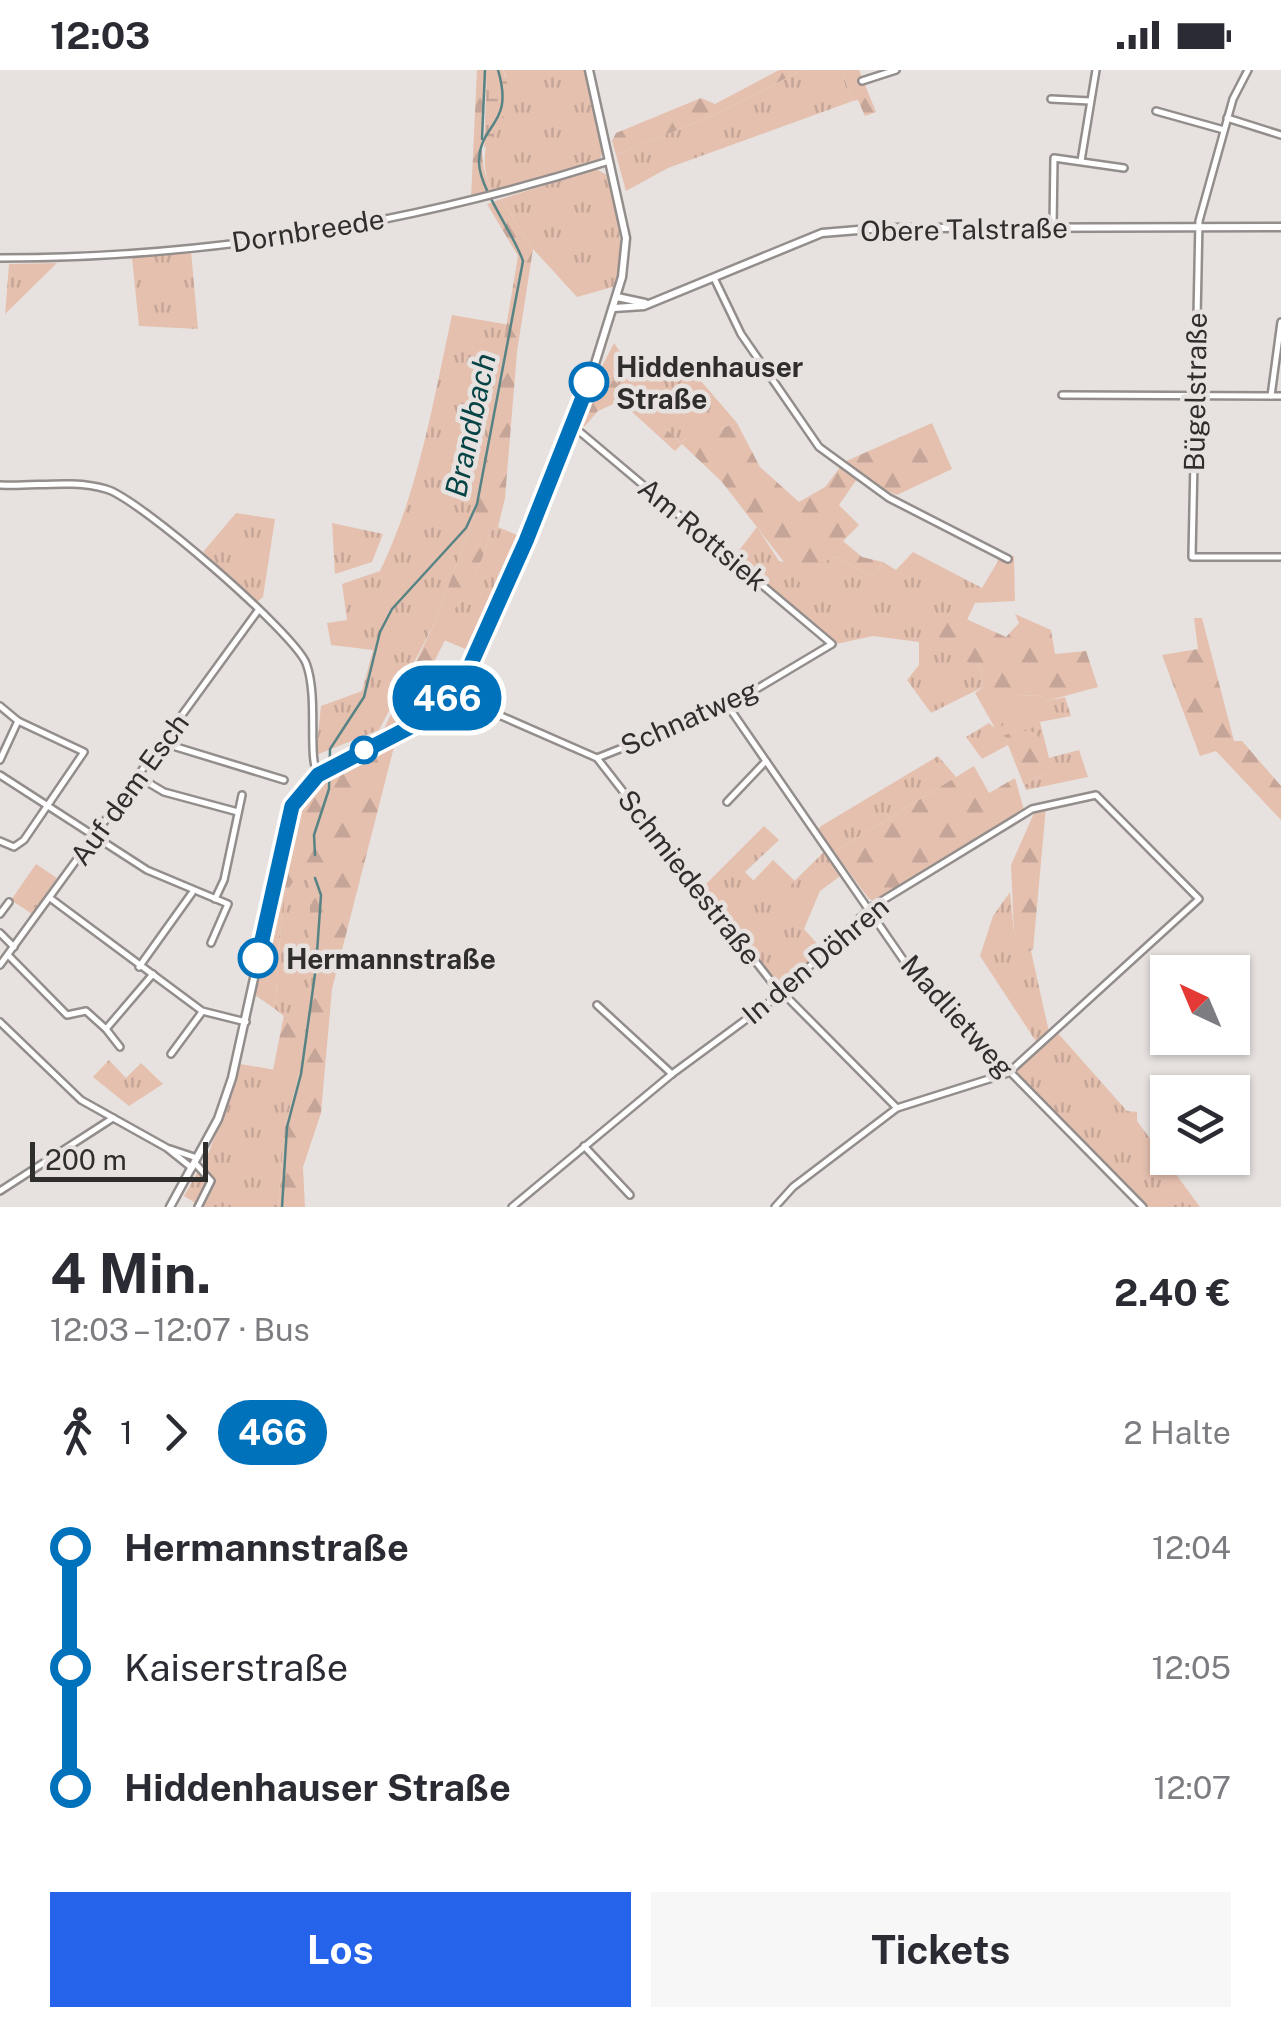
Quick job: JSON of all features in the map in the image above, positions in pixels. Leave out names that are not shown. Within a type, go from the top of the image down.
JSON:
[{"type":"main road","points":[[170,1207],[228,1092],[246,1022],[284,827],[294,801],[320,773],[420,722],[451,694],[484,633],[573,426],[614,308],[626,238],[589,70]]},
{"type":"main road","name":"Obere Talstraße","points":[[614,308],[624,310],[661,300],[822,233],[864,228],[1281,227]]},
{"type":"main road","name":"Obere Talstraße","points":[[617,297],[644,303],[661,300]]},
{"type":"street","points":[[862,81],[894,70]]},
{"type":"street","points":[[1081,161],[1096,70]]},
{"type":"street","name":"Bügelstraße","points":[[1248,70],[1227,118],[1198,228],[1192,557],[1281,557]]},
{"type":"street","points":[[1051,99],[1090,102]]},
{"type":"street","points":[[1156,111],[1224,130]]},
{"type":"street","points":[[1227,118],[1281,134]]},
{"type":"street","points":[[1053,228],[1054,158],[1124,168]]},
{"type":"street","name":"Dornbreede","points":[[0,258],[129,256],[316,231],[498,196],[610,162]]},
{"type":"street","points":[[714,278],[740,334],[819,447],[889,498],[1008,559]]},
{"type":"street","points":[[1271,396],[1281,322]]},
{"type":"street","points":[[1062,395],[1281,396]]},
{"type":"street","name":"Am Rottsiek","points":[[573,426],[832,644]]},
{"type":"street","points":[[0,485],[83,485],[125,496],[176,536],[305,660],[314,698],[312,764],[320,773]]},
{"type":"street","name":"Auf dem Esch","points":[[0,966],[257,611]]},
{"type":"street","name":"Schnatweg","points":[[597,758],[728,706],[832,644]]},
{"type":"street","name":"Schmiedestraße","points":[[451,694],[597,758],[782,993],[897,1108]]},
{"type":"street","points":[[0,706],[18,721],[84,752],[24,840],[14,847],[0,842]]},
{"type":"street","name":"Madlietweg","points":[[728,706],[911,971],[1143,1207]]},
{"type":"street","points":[[0,760],[18,721]]},
{"type":"street","points":[[162,742],[284,780]]},
{"type":"street","points":[[727,802],[766,762]]},
{"type":"street","points":[[0,776],[192,893],[228,904],[211,943]]},
{"type":"street","points":[[137,776],[164,792],[238,812]]},
{"type":"street","points":[[215,899],[224,880],[242,795]]},
{"type":"street","name":"In den Döhren","points":[[512,1207],[672,1074],[782,993],[870,908],[1032,809],[1096,795],[1199,898],[1008,1072]]},
{"type":"street","points":[[139,967],[192,893]]},
{"type":"street","points":[[50,898],[202,1011],[246,1022]]},
{"type":"street","points":[[0,914],[9,902]]},
{"type":"street","points":[[0,933],[14,947]]},
{"type":"street","points":[[8,955],[67,1015],[86,1011],[120,1047]]},
{"type":"street","points":[[106,1029],[153,974]]},
{"type":"street","points":[[597,1005],[672,1074]]},
{"type":"street","points":[[171,1054],[202,1011]]},
{"type":"street","points":[[0,1022],[64,1086],[195,1163],[211,1181],[198,1207]]},
{"type":"street","points":[[775,1207],[794,1187],[897,1108],[1008,1072]]},
{"type":"street","points":[[0,1191],[114,1118]]},
{"type":"street","points":[[584,1146],[630,1194]]},
{"type":"street","points":[[167,1148],[195,1163]]},
{"type":"green space","points":[[477,70],[487,70],[482,150],[483,166],[494,193],[471,198]]},
{"type":"green space","points":[[487,70],[503,70],[509,93],[502,121],[484,149]]},
{"type":"green space","points":[[503,70],[585,70],[603,150],[600,160],[494,193],[485,166],[485,151],[506,76]]},
{"type":"green space","points":[[779,70],[802,70],[712,116],[616,155],[612,141],[616,133],[701,98],[715,104]]},
{"type":"green space","points":[[802,70],[841,70],[853,101],[668,168],[626,191],[616,155],[712,116]]},
{"type":"green space","points":[[841,70],[859,70],[876,112],[865,116],[858,100],[853,101]]},
{"type":"green space","points":[[596,169],[609,176],[619,231],[619,271],[616,286],[577,297],[533,249],[501,199]]},
{"type":"green space","points":[[501,199],[533,249],[517,352],[505,498],[498,527],[491,531],[482,559],[440,637],[445,640],[429,672],[430,708],[381,735],[435,622],[475,514],[518,256],[487,204]]},
{"type":"green space","points":[[191,251],[198,329],[139,326],[132,258]]},
{"type":"green space","points":[[57,263],[6,313],[5,315],[9,264]]},
{"type":"green space","points":[[452,315],[510,325],[475,514],[435,622],[379,730],[316,755],[321,706],[362,691],[373,650],[331,645],[327,623],[347,620],[342,584],[380,571],[394,540],[423,445]]},
{"type":"green space","points":[[614,343],[637,375],[661,366],[689,367],[737,423],[716,430],[695,430],[681,443],[601,368]]},
{"type":"green space","points":[[601,368],[681,443],[695,430],[716,430],[737,423],[760,467],[799,502],[825,487],[844,462],[932,423],[952,469],[897,495],[857,479],[839,505],[859,525],[843,541],[862,557],[883,562],[872,577],[836,557],[808,568],[813,586],[804,588],[722,482],[682,444],[675,451],[620,401],[598,411],[584,427],[579,424]]},
{"type":"green space","points":[[236,513],[275,519],[263,597],[257,602],[203,552]]},
{"type":"green space","points":[[332,523],[383,534],[372,562],[335,574]]},
{"type":"green space","points":[[498,527],[522,537],[470,651],[439,638],[482,559],[491,531]]},
{"type":"green space","points":[[757,527],[779,561],[808,567],[836,557],[872,577],[883,562],[896,570],[913,552],[982,588],[1001,556],[1014,556],[1015,601],[975,603],[967,620],[951,612],[921,642],[980,667],[983,687],[931,713],[907,680],[919,665],[919,642],[873,636],[836,644],[734,557]]},
{"type":"green space","points":[[951,612],[1006,637],[1019,623],[1015,614],[1051,630],[1055,654],[1086,651],[1098,687],[1046,701],[1039,695],[1016,696],[1015,721],[995,728],[975,693],[983,687],[980,667],[919,642]]},
{"type":"green space","points":[[1194,618],[1202,618],[1234,741],[1242,741],[1281,786],[1281,820],[1216,751],[1200,756],[1162,655],[1198,649]]},
{"type":"green space","points":[[1039,695],[1046,701],[1065,697],[1071,716],[1040,722],[1049,758],[1079,750],[1088,777],[1026,790],[1024,785],[1046,773],[1004,735],[1008,745],[982,759],[966,737],[989,723],[995,728],[1016,696]]},
{"type":"green space","points":[[1030,730],[1038,736],[1046,773],[1024,785],[1004,735]]},
{"type":"green space","points":[[394,747],[332,989],[321,1113],[303,1167],[305,1207],[278,1207],[285,1126],[299,1075],[273,1070],[284,1015],[306,1032],[316,970],[310,962],[310,882],[299,872],[283,898],[275,1009],[255,995],[281,858],[297,811],[322,779],[341,766]]},
{"type":"green space","points":[[938,756],[956,777],[834,852],[818,830],[821,826]]},
{"type":"green space","points":[[974,766],[989,793],[1015,778],[1024,810],[874,901],[869,899],[834,852]]},
{"type":"green space","points":[[1046,807],[1033,950],[1026,952],[1014,933],[1011,865],[1035,811]]},
{"type":"green space","points":[[764,826],[779,840],[745,872],[774,901],[826,850],[843,874],[820,891],[804,929],[823,950],[781,987],[702,888]]},
{"type":"green space","points":[[773,860],[795,881],[774,902],[753,881]]},
{"type":"green space","points":[[36,864],[57,878],[32,914],[11,900]]},
{"type":"green space","points":[[298,871],[310,882],[310,962],[316,970],[306,1034],[275,1009],[283,898]]},
{"type":"green space","points":[[1010,892],[1014,933],[1026,951],[1031,951],[1049,1032],[1037,1043],[980,956],[993,916]]},
{"type":"green space","points":[[1056,1031],[1127,1111],[1137,1112],[1137,1121],[1150,1139],[1150,1175],[1177,1175],[1200,1207],[1149,1207],[1014,1074],[1015,1068]]},
{"type":"green space","points":[[109,1060],[126,1078],[141,1063],[163,1084],[129,1106],[93,1077]]},
{"type":"green space","points":[[240,1064],[299,1074],[285,1126],[278,1207],[193,1207],[194,1202],[184,1196],[209,1152]]},
{"type":"waterway","points":[[482,139],[485,70]]},
{"type":"waterway","name":"Brandbach","points":[[315,855],[314,835],[329,789],[330,749],[364,697],[380,632],[392,609],[466,528],[477,504],[523,261],[485,186],[479,163],[484,139],[502,103],[498,70]]},
{"type":"waterway","points":[[282,1207],[287,1127],[301,1074],[316,967],[321,895],[315,878]]},
{"type":"bus line","name":"466","points":[[258,958],[282,835],[292,806],[318,775],[420,722],[451,694],[470,666],[526,541],[589,382]]},
{"type":"place","name":"Hiddenhauser Straße","points":[[589,382]]},
{"type":"place","name":"Hermannstraße","points":[[258,958]]}]
